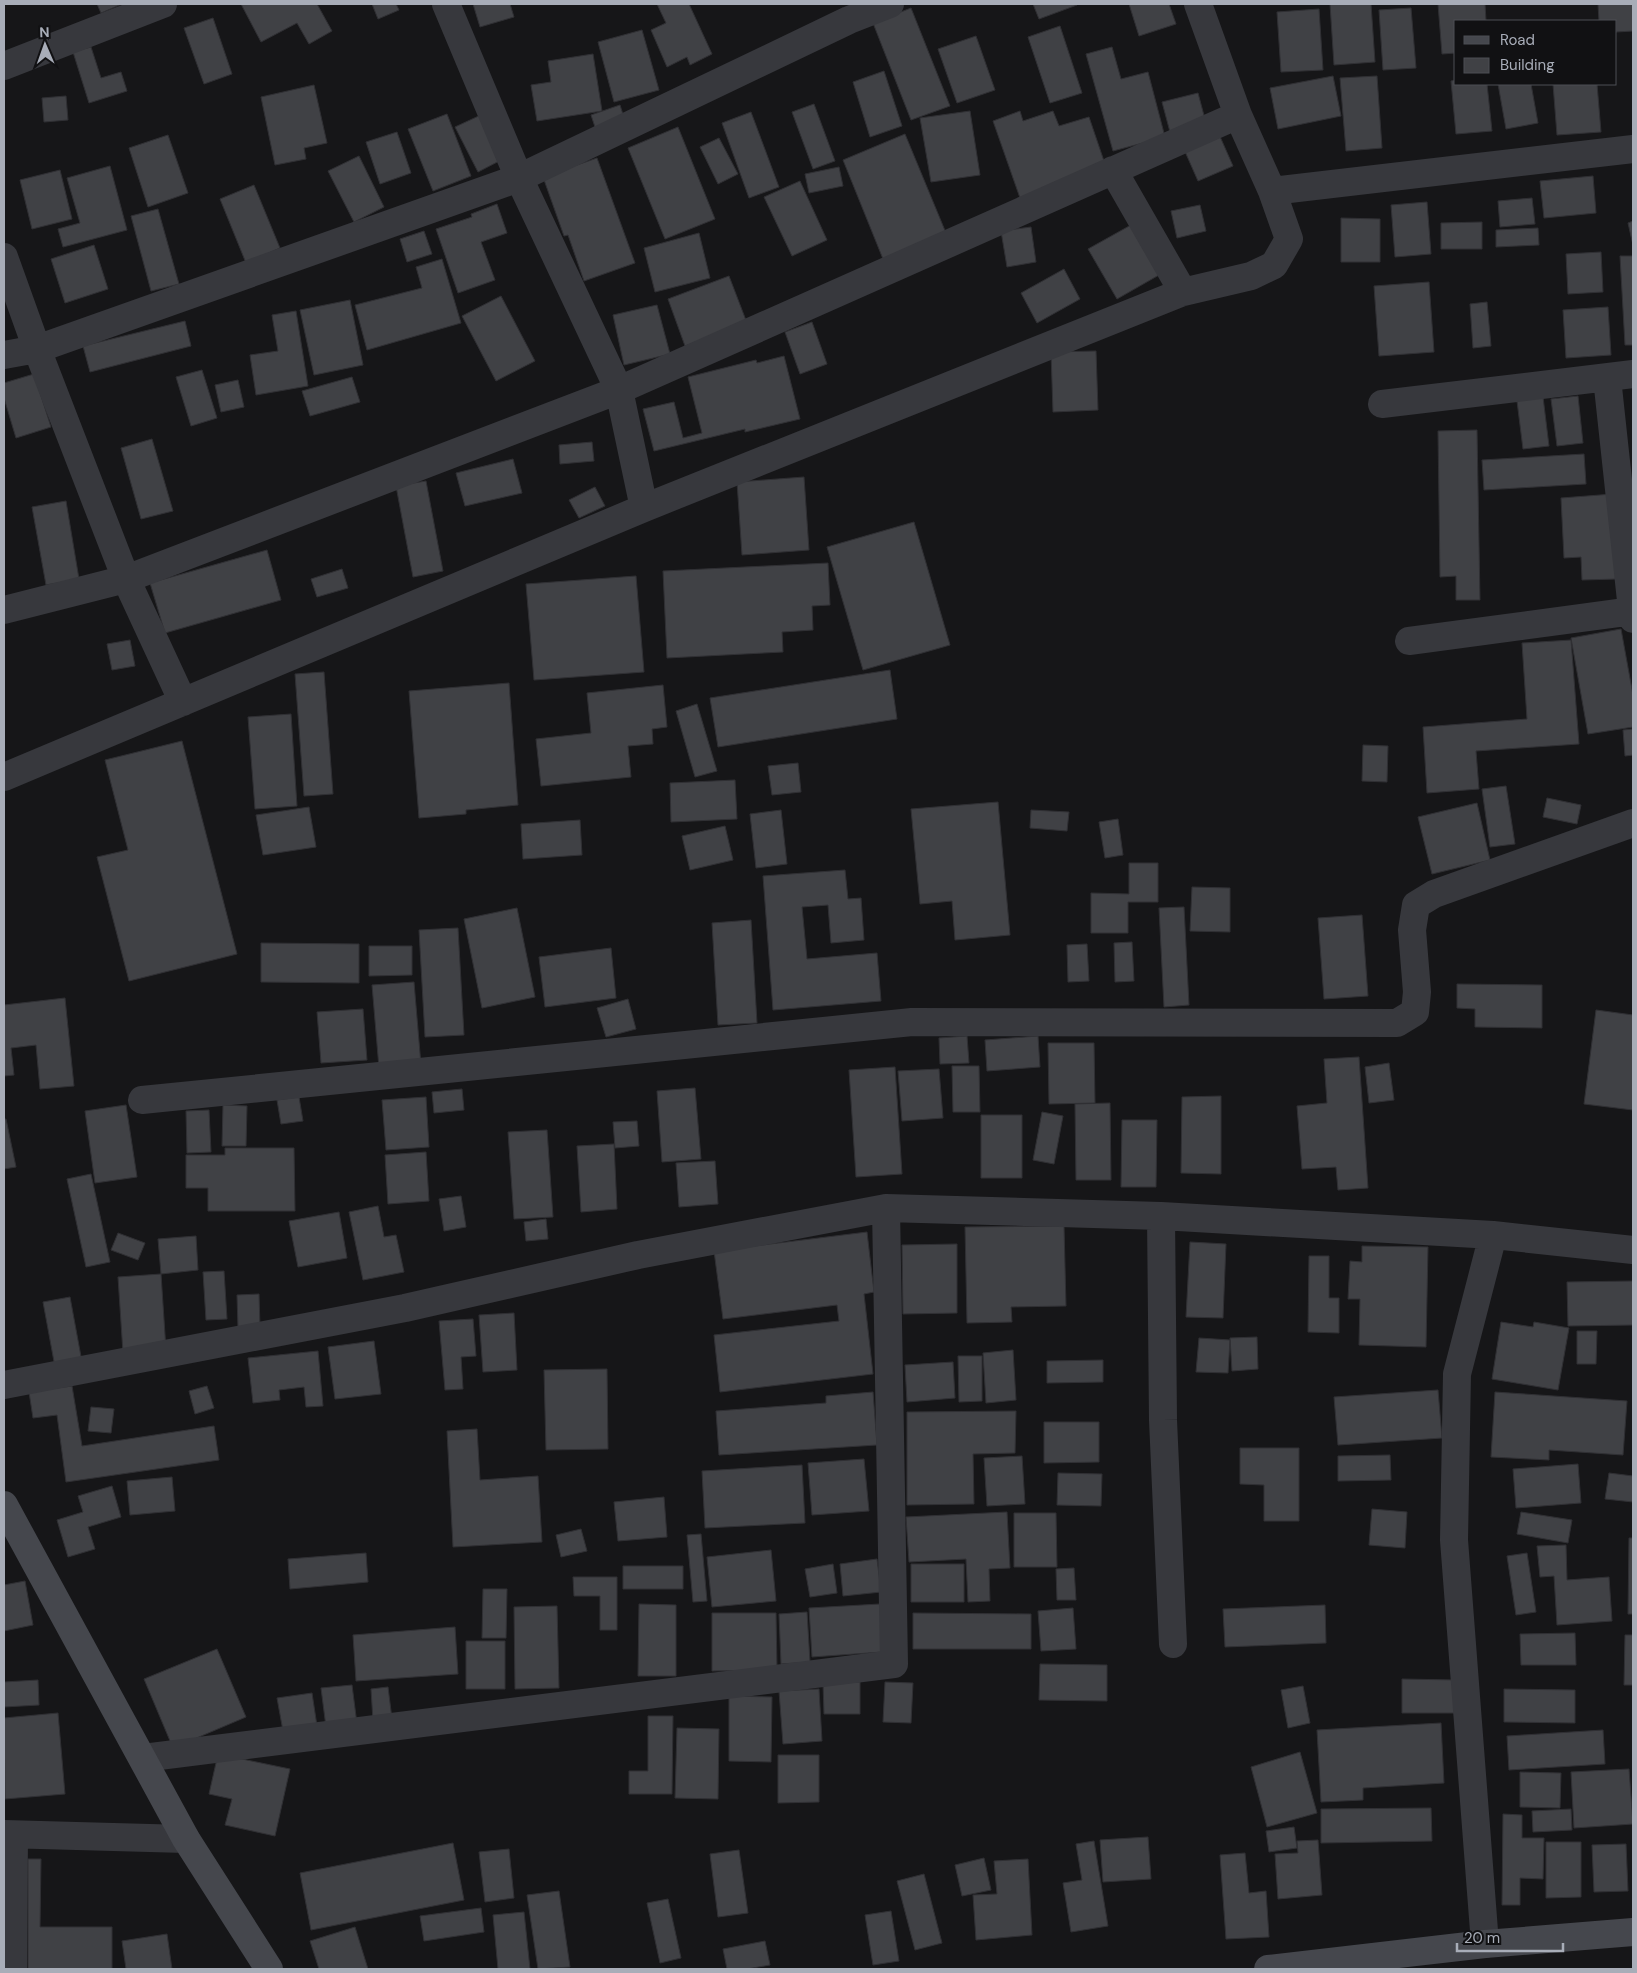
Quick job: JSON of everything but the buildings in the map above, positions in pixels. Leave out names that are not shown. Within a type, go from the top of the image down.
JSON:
[{"type":"main road","points":[[4,1505],[186,1839],[269,1969]]},
{"type":"main road","points":[[1268,1969],[1485,1944],[1633,1932]]},
{"type":"street","points":[[4,66],[163,4]]},
{"type":"street","points":[[446,4],[519,178],[619,390],[644,508]]},
{"type":"street","points":[[4,355],[37,349],[519,178],[849,20],[890,4]]},
{"type":"street","points":[[4,777],[644,508],[1183,292],[1251,276],[1274,265],[1289,239],[1272,191],[1238,115],[1198,4]]},
{"type":"street","points":[[4,610],[126,579],[619,390],[1238,115]]},
{"type":"street","points":[[1272,191],[1633,150]]},
{"type":"street","points":[[1114,170],[1183,292]]},
{"type":"street","points":[[4,257],[37,349],[126,579],[183,702]]},
{"type":"street","points":[[1382,404],[1633,374]]},
{"type":"street","points":[[1409,641],[1633,614],[1607,378]]},
{"type":"street","points":[[142,1100],[912,1022],[1397,1023],[1415,1012],[1417,992],[1412,930],[1416,905],[1434,894],[1633,823]]},
{"type":"street","points":[[143,1758],[894,1664],[886,1208]]},
{"type":"street","points":[[4,1385],[405,1308],[638,1254],[886,1208],[1160,1216],[1493,1235],[1633,1250]]},
{"type":"street","points":[[1160,1216],[1163,1420],[1172,1644]]},
{"type":"street","points":[[1485,1944],[1454,1540],[1457,1374],[1493,1235]]},
{"type":"street","points":[[13,1969],[9,1834],[186,1839]]}]
